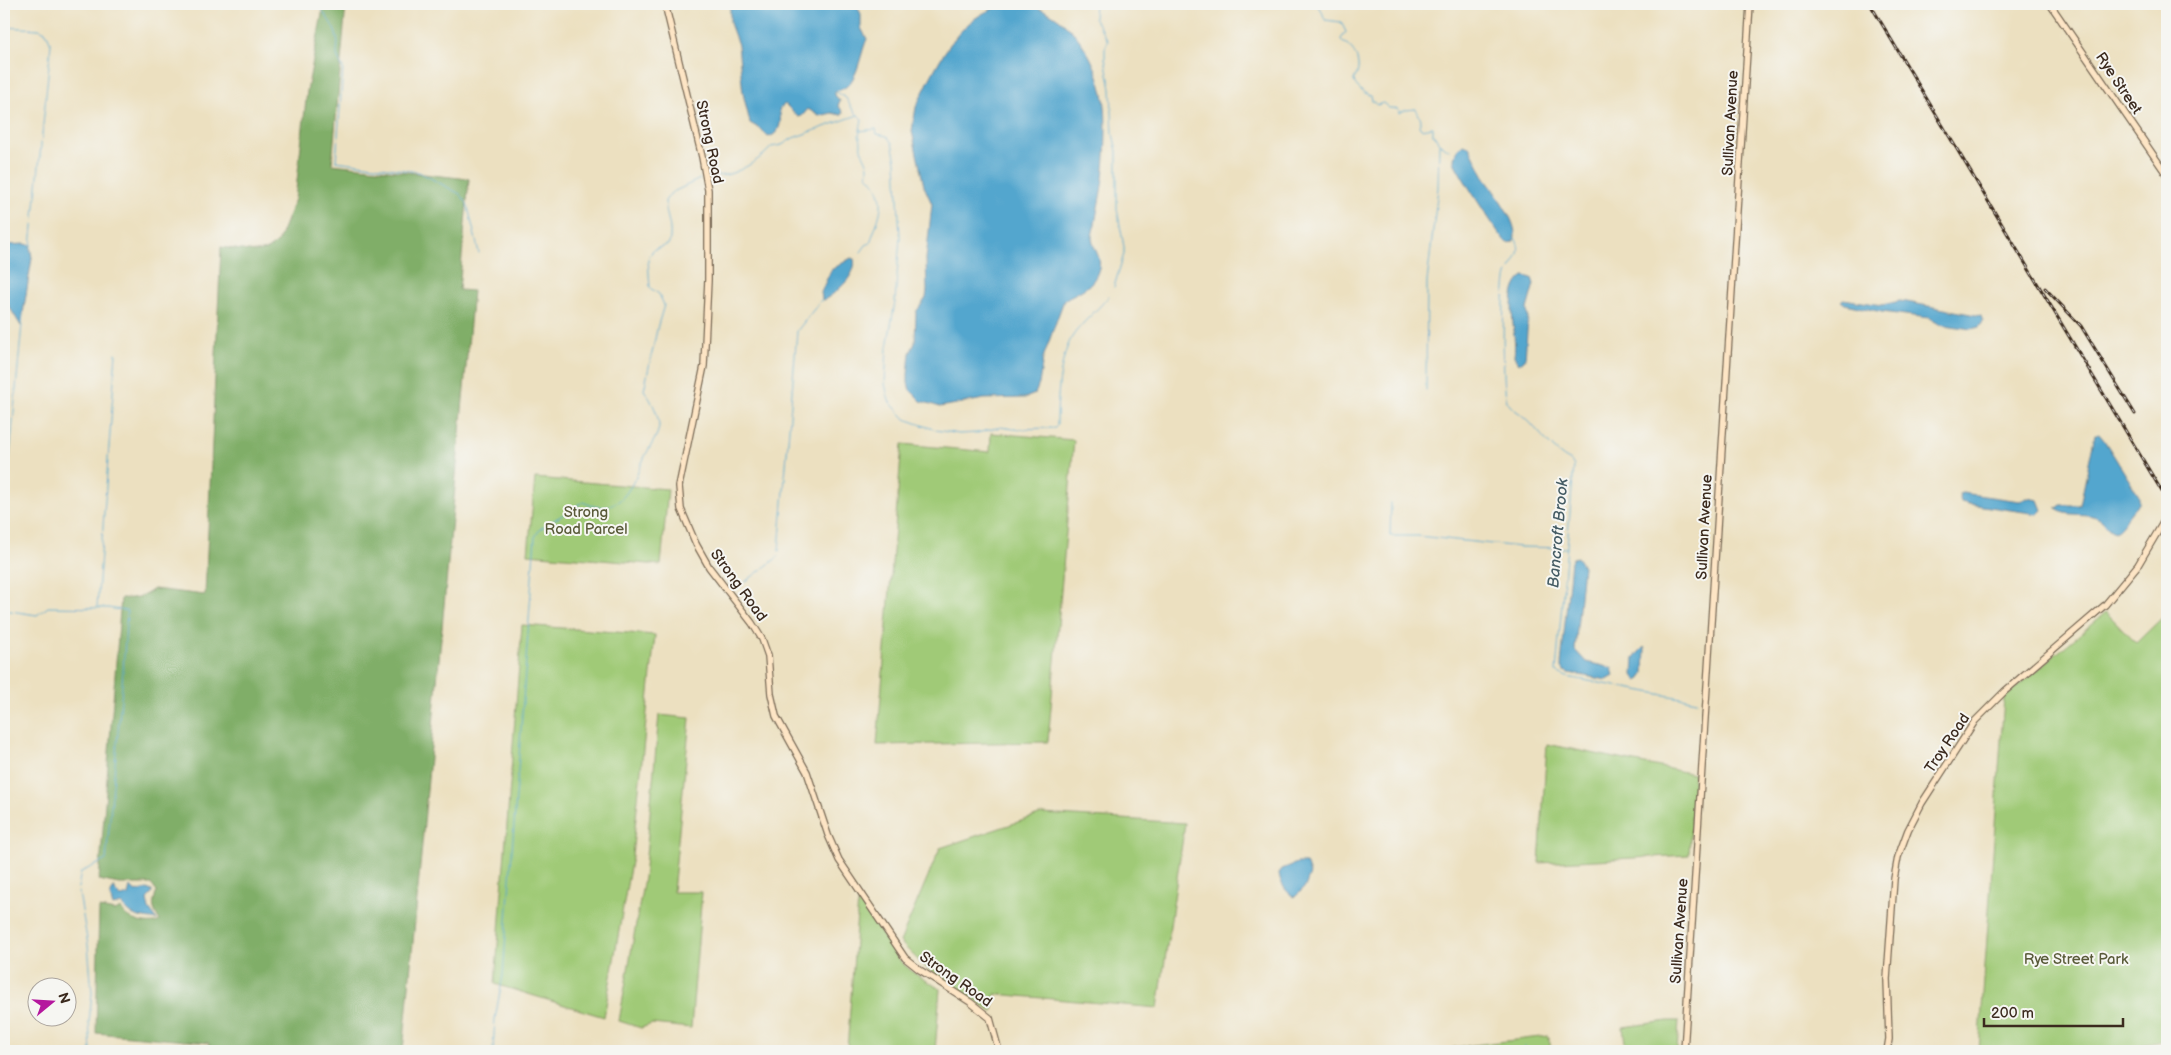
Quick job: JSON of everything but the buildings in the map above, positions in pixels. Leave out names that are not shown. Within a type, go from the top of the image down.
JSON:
[{"type":"street","name":"Strong Road","points":[[665,4],[702,157],[708,190],[705,353],[702,378],[680,486],[681,509],[696,544],[709,567],[762,639],[768,656],[776,716],[807,772],[828,836],[845,872],[905,958],[920,970],[970,1002],[990,1018],[999,1051]]},
{"type":"street","name":"Sullivan Avenue","points":[[1684,1051],[1750,4]]},
{"type":"street","name":"Rye Street","points":[[2050,4],[2167,175]]},
{"type":"street","name":"Troy Road","points":[[1886,1051],[1889,1039],[1888,979],[1894,879],[1898,857],[1911,823],[1975,722],[2005,691],[2105,605],[2138,565],[2167,516]]},
{"type":"green space","points":[[324,4],[346,4],[332,164],[469,179],[459,290],[473,291],[403,1051],[208,1051],[209,1043],[96,1033],[99,908],[115,911],[121,908],[124,913],[138,922],[155,923],[160,921],[154,907],[157,892],[151,884],[119,884],[99,880],[121,598],[139,597],[154,589],[205,595],[221,247],[256,252],[267,250],[278,242],[295,199],[307,91]]},
{"type":"green space","points":[[991,433],[1074,440],[1048,742],[877,745],[902,444],[990,452]]},
{"type":"green space","name":"Strong Road Parcel","points":[[535,478],[668,489],[661,565],[528,554]]},
{"type":"green space","name":"Rye Street Park","points":[[2106,612],[2136,643],[2167,613],[2167,1040],[2112,1051],[1979,1051],[2004,698]]},
{"type":"green space","points":[[522,625],[655,635],[632,856],[604,1017],[495,984]]},
{"type":"green space","points":[[659,715],[690,718],[673,892],[702,892],[691,1028],[652,1024],[641,1028],[619,1021],[644,878]]},
{"type":"green space","points":[[1547,744],[1694,774],[1689,855],[1539,863]]},
{"type":"green space","points":[[1042,814],[1185,823],[1158,1008],[995,994],[993,1012],[924,966],[900,942],[940,848]]},
{"type":"green space","points":[[858,900],[901,962],[914,973],[940,989],[935,1051],[847,1051]]},
{"type":"green space","points":[[1679,1021],[1677,1051],[1626,1051],[1623,1027]]},
{"type":"green space","points":[[1549,1036],[1551,1051],[1441,1051],[1456,1047]]},
{"type":"water","points":[[730,4],[856,4],[861,14],[861,28],[867,39],[853,78],[843,89],[835,91],[835,95],[840,101],[838,105],[843,112],[841,115],[832,113],[819,116],[808,109],[802,116],[798,117],[785,104],[779,109],[779,126],[776,133],[768,137],[762,130],[750,123],[743,93],[738,45],[730,23]]},
{"type":"water","points":[[1020,4],[1037,7],[1052,14],[1065,24],[1087,51],[1100,83],[1106,114],[1106,133],[1103,182],[1092,238],[1100,264],[1097,275],[1089,285],[1064,300],[1043,358],[1039,384],[1035,394],[1025,398],[984,399],[940,407],[921,401],[910,390],[908,383],[910,353],[915,343],[916,312],[926,298],[926,259],[932,204],[924,186],[912,131],[916,107],[943,55],[967,25],[982,14],[1000,7]]},
{"type":"water","points":[[1463,144],[1469,146],[1485,178],[1506,209],[1514,228],[1513,242],[1507,243],[1503,239],[1456,166],[1455,156]]},
{"type":"water","points":[[4,245],[30,245],[32,258],[21,326],[4,298]]},
{"type":"water","points":[[851,258],[854,259],[853,271],[845,283],[824,300],[822,299],[821,292],[831,270]]},
{"type":"water","points":[[1524,276],[1532,278],[1534,284],[1527,309],[1525,359],[1519,364],[1514,356],[1512,302],[1517,283]]},
{"type":"water","points":[[1843,299],[1882,305],[1900,301],[1907,302],[1981,316],[1983,322],[1979,327],[1971,329],[1939,324],[1929,318],[1882,312],[1845,304],[1841,301]]},
{"type":"water","points":[[2095,434],[2099,434],[2104,440],[2139,496],[2139,504],[2115,532],[2095,517],[2061,512],[2056,509],[2061,505],[2080,505]]},
{"type":"water","points":[[1959,494],[2020,501],[2027,498],[2038,500],[2042,510],[2038,514],[1969,504],[1961,502]]},
{"type":"water","points":[[1577,557],[1583,566],[1575,650],[1586,662],[1612,668],[1614,676],[1607,680],[1569,673],[1564,671],[1561,665],[1571,561]]},
{"type":"water","points":[[1644,647],[1644,673],[1641,679],[1637,681],[1633,675],[1634,657]]},
{"type":"water","points":[[1297,863],[1306,863],[1310,874],[1305,887],[1295,897],[1284,887],[1279,873],[1282,869]]},
{"type":"water","points":[[114,887],[121,897],[128,895],[130,887],[136,892],[147,889],[152,891],[152,894],[147,899],[149,909],[157,920],[134,915],[122,904],[113,906],[110,896]]},
{"type":"waterway","points":[[318,4],[336,33],[338,42],[337,54],[343,68],[336,161],[419,172],[460,194],[467,203],[479,253]]},
{"type":"waterway","points":[[1095,4],[1094,18],[1108,41],[1105,48],[1105,58],[1111,89],[1113,134],[1117,151],[1117,209],[1124,247],[1124,254],[1114,287]]},
{"type":"waterway","name":"Bancroft Brook","points":[[1317,4],[1325,20],[1341,22],[1346,32],[1341,39],[1356,55],[1358,69],[1354,81],[1358,88],[1371,96],[1372,101],[1377,105],[1383,103],[1389,108],[1398,109],[1399,113],[1405,110],[1416,109],[1421,119],[1419,126],[1421,129],[1433,127],[1433,134],[1439,143],[1449,150]]},
{"type":"waterway","points":[[4,27],[39,29],[46,32],[51,44],[31,247]]},
{"type":"waterway","points":[[835,91],[846,98],[853,110],[862,119],[859,136],[861,150],[868,166],[867,175],[879,192],[881,200],[879,216],[870,243],[861,252]]},
{"type":"waterway","points":[[715,175],[721,176],[736,172],[761,157],[771,147],[782,145],[793,138],[858,115]]},
{"type":"waterway","points":[[860,131],[876,129],[877,134],[887,136],[892,143],[896,161],[900,237],[895,302],[887,348],[885,384],[889,401],[905,419],[936,430],[959,434],[977,433],[1000,427],[1014,429],[1055,428],[1057,426],[1060,380],[1068,346],[1076,332],[1109,296]]},
{"type":"waterway","points":[[1426,390],[1427,282],[1438,188],[1439,144]]},
{"type":"waterway","points":[[493,1051],[495,1019],[503,975],[535,537],[540,529],[583,502],[596,507],[617,503],[631,487],[656,437],[659,429],[657,416],[644,390],[664,305],[659,294],[650,288],[648,259],[653,250],[669,244],[670,227],[665,201],[671,193],[700,179]]},
{"type":"waterway","name":"Bancroft Brook","points":[[1515,238],[1519,249],[1517,257],[1507,275],[1503,318],[1503,359],[1507,401],[1530,422],[1552,447],[1571,461],[1574,466],[1556,672],[1567,677],[1697,701]]},
{"type":"waterway","points":[[779,551],[797,331],[822,299]]},
{"type":"waterway","points":[[4,491],[7,487],[23,313]]},
{"type":"waterway","points":[[97,607],[116,353]]},
{"type":"waterway","points":[[1391,503],[1390,536],[1418,536],[1520,547],[1567,548]]},
{"type":"waterway","points":[[745,582],[778,557]]},
{"type":"waterway","points":[[4,610],[37,615],[48,607],[108,608],[127,611],[121,700],[106,860],[81,872],[78,887],[88,945],[92,993],[89,1022],[91,1051]]},
{"type":"railway","points":[[1870,4],[2167,500]]},
{"type":"railway","points":[[2045,288],[2081,326],[2135,414]]}]
